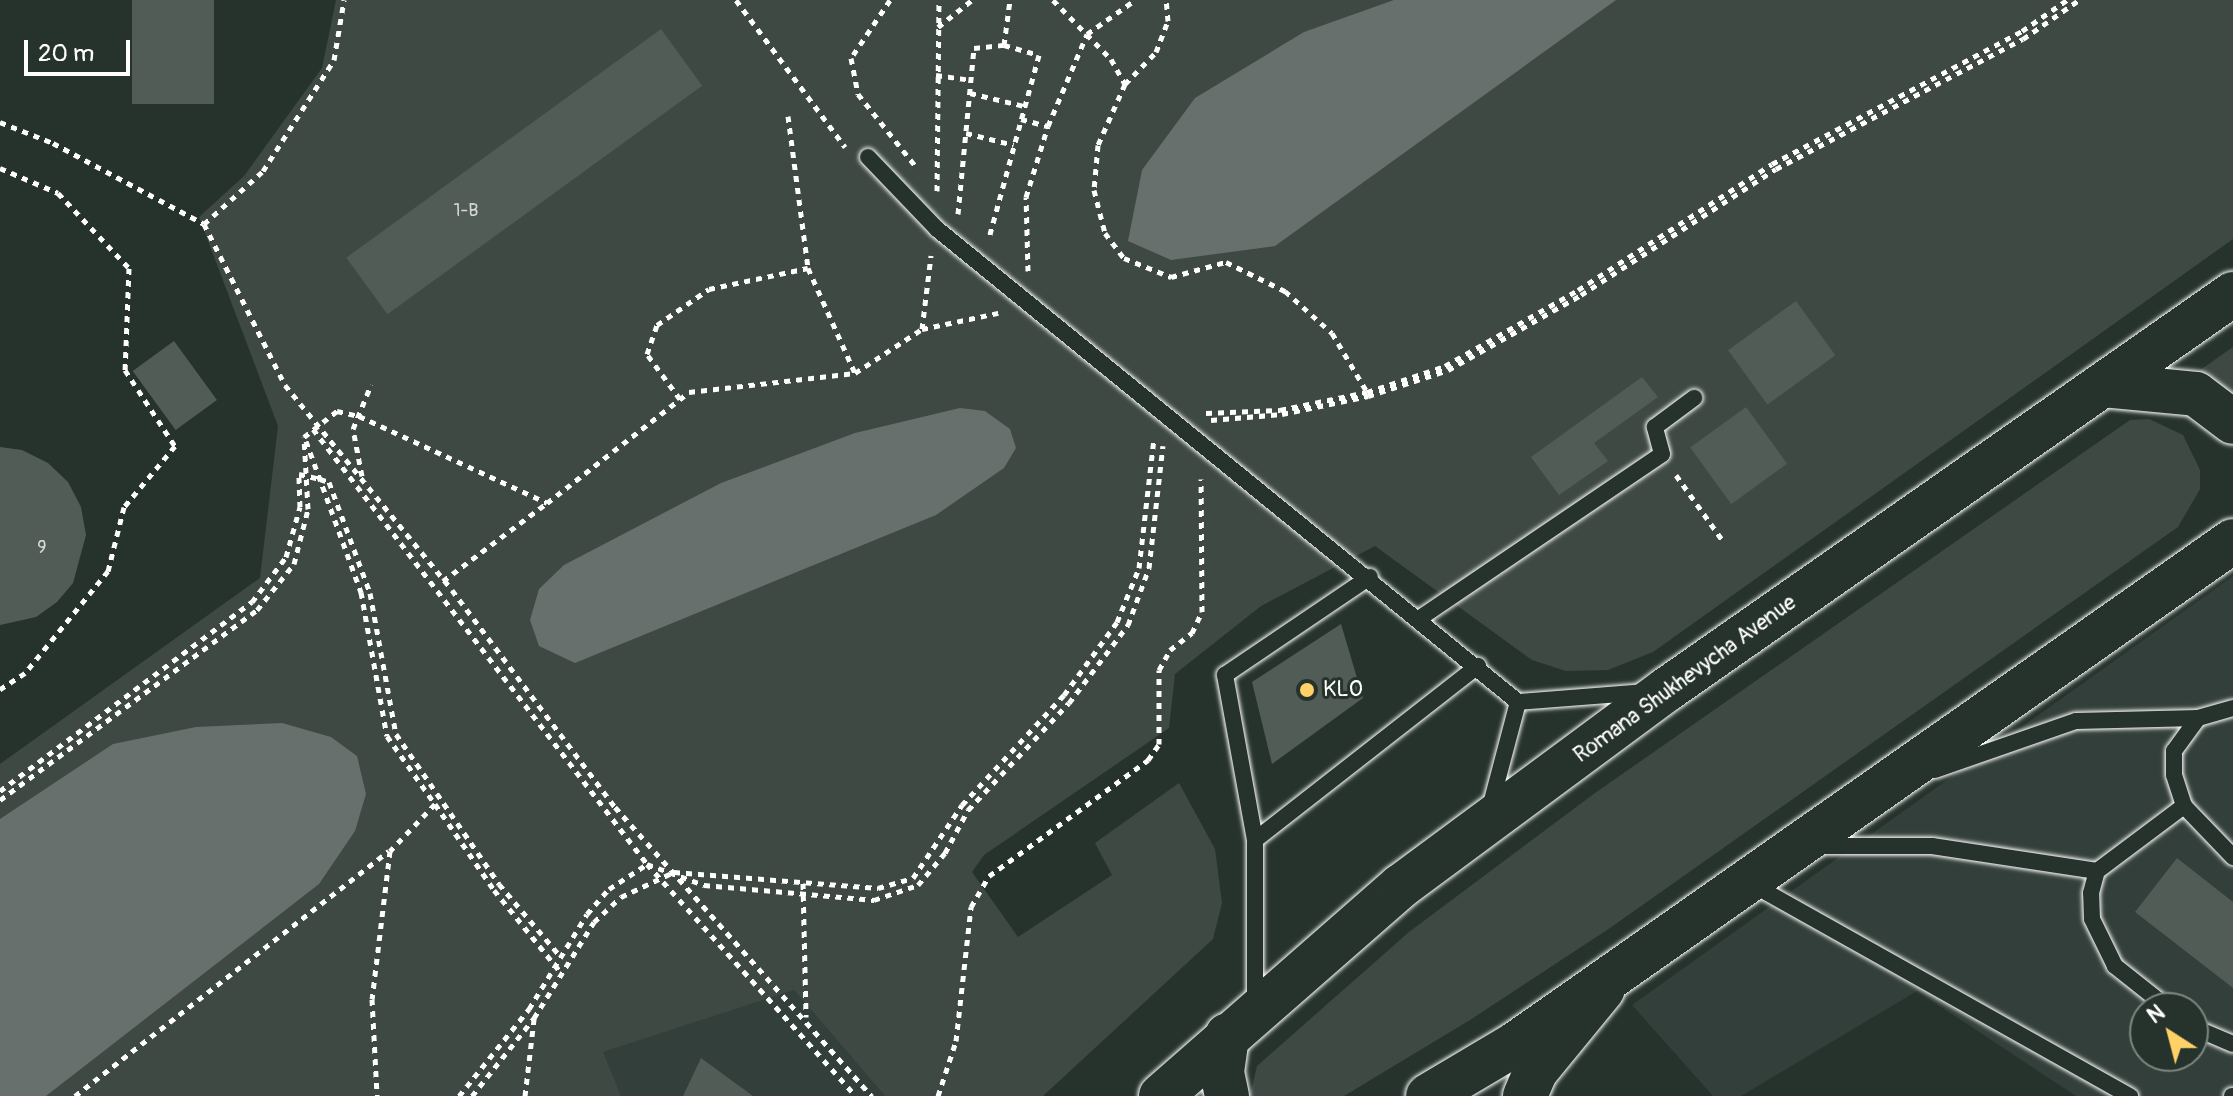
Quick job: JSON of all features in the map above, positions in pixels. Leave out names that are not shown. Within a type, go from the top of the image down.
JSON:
[{"type":"main road","name":"Romana Shukhevycha Avenue","points":[[1161,1096],[1401,886],[1666,690],[2233,294]]},
{"type":"main road","points":[[2103,385],[2196,394],[2233,422]]},
{"type":"main road","points":[[1428,1096],[1514,1045],[1888,786],[2233,541]]},
{"type":"main road","points":[[1525,1096],[1535,1072],[1612,977]]},
{"type":"main road","points":[[1227,1096],[1222,1072],[1241,1024]]},
{"type":"lane","points":[[861,158],[912,206],[1024,301],[1180,422],[1518,702],[1666,690]]},
{"type":"lane","points":[[1420,618],[1662,454],[1655,427],[1694,398]]},
{"type":"lane","points":[[1241,1024],[1255,840],[1225,675],[1370,577]]},
{"type":"lane","points":[[1255,840],[1478,666]]},
{"type":"lane","points":[[1487,823],[1518,702]]},
{"type":"lane","points":[[1888,786],[2076,721],[2198,718],[2233,708]]},
{"type":"lane","points":[[2198,718],[2174,751],[2174,775],[2184,806],[2233,857]]},
{"type":"lane","points":[[1801,846],[1932,846],[2097,871],[2184,806]]},
{"type":"lane","points":[[2097,871],[2092,919],[2100,941],[2115,966],[2148,992]]},
{"type":"lane","points":[[1748,883],[2130,1096]]},
{"type":"lane","points":[[2209,1032],[2230,1039]]},
{"type":"path","points":[[204,224],[263,171],[334,60],[344,0]]},
{"type":"path","points":[[736,0],[861,158]]},
{"type":"path","points":[[890,0],[851,58],[858,94],[877,124],[914,159],[921,182],[912,206]]},
{"type":"path","points":[[938,205],[936,75],[939,0]]},
{"type":"path","points":[[937,27],[972,0]]},
{"type":"path","points":[[1004,45],[1010,0]]},
{"type":"path","points":[[1053,0],[1087,34],[1125,84]]},
{"type":"path","points":[[443,581],[689,392],[855,373],[922,329],[1018,308],[1029,296],[1026,197],[1048,126],[1087,34],[1135,0]]},
{"type":"path","points":[[1166,0],[1168,21],[1156,52],[1125,84],[1098,145],[1094,190],[1105,233],[1124,258],[1171,277],[1226,262],[1285,291],[1332,333],[1367,392]]},
{"type":"path","points":[[459,1096],[529,1009],[560,956],[609,889],[647,864],[704,885],[804,896],[874,900],[918,885],[945,853],[968,810],[1069,703],[1128,625],[1149,568],[1163,444],[1180,422],[1280,410],[1367,392],[1445,366],[1578,290],[1772,164],[2022,31],[2067,0]]},
{"type":"path","points":[[472,1096],[534,1018],[594,922],[621,897],[674,872],[878,888],[913,878],[962,805],[1064,695],[1117,622],[1139,568],[1154,436],[1161,420],[1180,422],[1282,414],[1368,396],[1448,370],[1581,295],[1776,169],[2023,39],[2079,0]]},
{"type":"path","points":[[957,220],[974,48],[1004,45],[1039,55],[988,244]]},
{"type":"path","points":[[936,75],[971,80]]},
{"type":"path","points":[[970,93],[1024,106]]},
{"type":"path","points":[[788,116],[808,268],[855,373]]},
{"type":"path","points":[[1021,119],[1048,126]]},
{"type":"path","points":[[0,122],[53,143],[204,224],[265,352],[316,426],[647,864],[856,1096]]},
{"type":"path","points":[[966,133],[1014,145]]},
{"type":"path","points":[[0,168],[58,193],[129,268],[125,370],[175,446],[124,507],[108,571],[25,673],[0,689]]},
{"type":"path","points":[[922,329],[932,254]]},
{"type":"path","points":[[680,399],[647,354],[657,325],[709,289],[808,268]]},
{"type":"path","points":[[363,479],[353,429],[371,385]]},
{"type":"path","points":[[304,437],[337,411],[359,416],[547,503]]},
{"type":"path","points":[[316,426],[363,479],[615,807],[806,1017],[872,1096]]},
{"type":"path","points":[[0,800],[257,610],[294,564],[308,509],[304,437]]},
{"type":"path","points":[[304,437],[361,592],[387,736],[562,974]]},
{"type":"path","points":[[1662,454],[1723,541]]},
{"type":"path","points":[[938,1096],[956,1041],[971,907],[989,876],[1148,760],[1159,744],[1159,670],[1202,612],[1204,493],[1198,468]]},
{"type":"path","points":[[0,791],[252,602],[286,557],[300,507],[299,474],[320,479],[329,482],[370,593],[396,734],[499,884],[560,956]]},
{"type":"path","points":[[75,1096],[390,851],[435,804]]},
{"type":"path","points":[[377,1096],[372,999],[390,851]]},
{"type":"path","points":[[803,883],[806,1017]]},
{"type":"path","points":[[525,1096],[534,1018]]},
{"type":"shaded area","points":[[336,0],[2233,0],[2233,239],[1653,652],[1608,670],[1566,671],[1532,660],[1375,546],[1261,606],[1175,674],[1169,728],[984,855],[972,872],[1018,937],[1112,875],[1095,843],[1179,783],[1215,849],[1222,903],[1213,939],[1043,1096],[885,1096],[794,990],[603,1052],[621,1096],[0,1096],[0,764],[260,578],[278,426],[199,217],[244,176],[322,68]]},
{"type":"shaded area","points":[[1394,0],[1616,0],[1275,246],[1171,260],[1128,241],[1142,170],[1195,98],[1304,32]]},
{"type":"shaded area","points":[[2233,347],[2233,403],[2196,373]]},
{"type":"shaded area","points":[[960,408],[985,411],[1010,429],[1016,448],[1004,468],[936,515],[575,663],[539,646],[530,620],[539,589],[564,565],[721,483],[855,433]]},
{"type":"shaded area","points":[[2149,419],[2183,435],[2200,470],[2200,489],[2178,527],[1610,928],[1470,1020],[1344,1096],[1250,1096],[1257,1066],[1409,932],[1595,793],[2130,420]]},
{"type":"shaded area","points":[[2233,576],[2233,1096],[2076,1096],[1917,991],[1741,1096],[1713,1096],[1632,1005]]},
{"type":"shaded area","points":[[282,723],[331,737],[357,756],[366,794],[355,831],[319,884],[46,1096],[0,1096],[0,819],[113,744],[196,727]]},
{"type":"shaded area","points":[[794,990],[885,1096],[621,1096],[602,1052]]},
{"type":"building","points":[[132,0],[214,0],[214,104],[132,104]]},
{"type":"building","points":[[661,29],[702,86],[387,314],[346,258]]},
{"type":"building","points":[[1796,301],[1835,355],[1767,405],[1728,350]]},
{"type":"building","points":[[174,341],[217,400],[176,430],[133,371]]},
{"type":"building","points":[[1642,377],[1658,397],[1594,443],[1608,461],[1559,495],[1531,457]]},
{"type":"building","points":[[1746,407],[1787,464],[1731,504],[1690,448]]},
{"type":"building","points":[[0,447],[22,450],[48,463],[68,482],[81,507],[86,535],[73,583],[57,602],[36,617],[0,625]]},
{"type":"building","name":"KLO","points":[[1341,624],[1363,698],[1272,764],[1252,682]]},
{"type":"building","points":[[2177,858],[2233,902],[2233,988],[2135,912]]},
{"type":"building","points":[[701,1058],[753,1096],[683,1096]]},
{"type":"place","name":"KLO","points":[[1307,690]]}]
